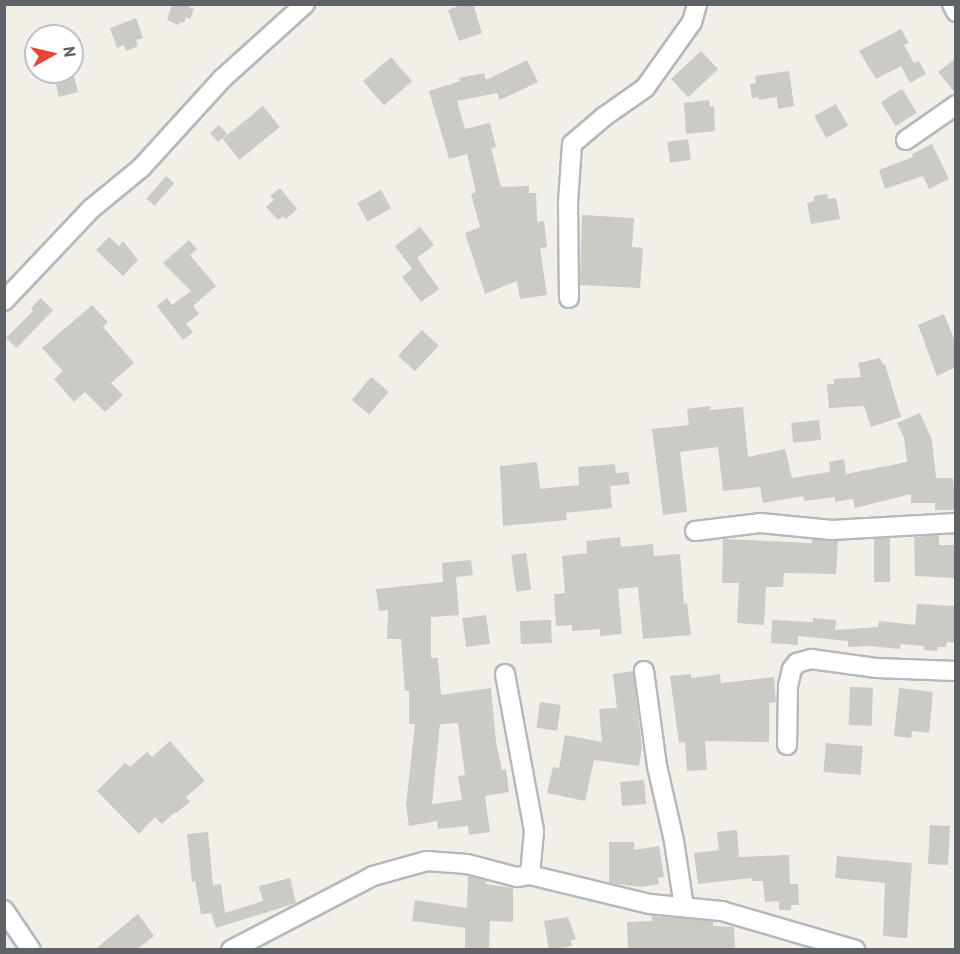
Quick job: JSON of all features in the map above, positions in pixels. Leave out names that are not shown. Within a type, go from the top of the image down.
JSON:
[{"type":"street","points":[[4,302],[91,209],[141,168],[222,79],[305,4]]},
{"type":"street","points":[[569,298],[568,202],[572,144],[605,116],[645,88],[692,22],[697,4]]},
{"type":"street","points":[[952,4],[956,12]]},
{"type":"street","points":[[906,141],[956,105]]},
{"type":"street","points":[[695,531],[760,524],[832,530],[908,523],[956,523]]},
{"type":"street","points":[[787,745],[788,686],[792,669],[797,663],[811,659],[877,668],[956,671]]},
{"type":"street","points":[[644,671],[657,766],[674,841],[684,907]]},
{"type":"street","points":[[505,674],[534,831],[530,875]]},
{"type":"street","points":[[231,950],[373,876],[427,861],[467,864],[517,877],[530,875],[650,904],[722,911],[814,944],[855,950]]},
{"type":"street","points":[[4,910],[32,950]]},
{"type":"building","points":[[172,4],[191,4],[190,8],[194,9],[190,19],[186,17],[184,23],[180,22],[178,25],[167,20]]},
{"type":"building","points":[[463,4],[473,4],[482,33],[459,41],[448,10]]},
{"type":"building","points":[[136,18],[143,38],[136,40],[138,46],[126,51],[124,45],[117,48],[110,28]]},
{"type":"building","points":[[901,29],[909,43],[904,45],[914,63],[919,61],[926,74],[910,83],[901,66],[876,79],[859,51]]},
{"type":"building","points":[[701,51],[718,69],[688,97],[671,79]]},
{"type":"building","points":[[391,57],[412,81],[384,105],[363,81]]},
{"type":"building","points":[[956,58],[956,94],[938,72]]},
{"type":"building","points":[[527,60],[538,82],[500,100],[497,93],[457,101],[465,129],[490,123],[496,147],[491,148],[501,187],[529,186],[529,193],[536,193],[537,222],[544,221],[547,247],[540,248],[547,295],[520,299],[517,281],[485,294],[465,233],[480,227],[471,194],[476,192],[467,154],[449,159],[429,91],[460,81],[459,78],[484,73],[486,80]]},
{"type":"building","points":[[789,71],[794,106],[778,109],[777,97],[759,100],[758,97],[752,98],[750,84],[756,83],[755,76]]},
{"type":"building","points":[[56,84],[76,84],[78,92],[59,97]]},
{"type":"building","points":[[902,89],[917,113],[896,126],[881,102]]},
{"type":"building","points":[[709,100],[710,107],[714,106],[715,131],[686,134],[684,103]]},
{"type":"building","points":[[836,104],[848,126],[826,138],[814,116]]},
{"type":"building","points":[[263,106],[280,127],[240,160],[223,139]]},
{"type":"building","points":[[219,125],[227,134],[218,142],[210,133]]},
{"type":"building","points":[[688,139],[691,160],[670,163],[667,142]]},
{"type":"building","points":[[932,144],[949,179],[929,189],[923,176],[885,189],[879,170],[913,157],[912,154]]},
{"type":"building","points":[[166,176],[174,183],[155,206],[146,199]]},
{"type":"building","points":[[280,188],[297,209],[286,219],[283,216],[278,220],[266,207],[274,200],[270,196]]},
{"type":"building","points":[[381,190],[391,208],[368,221],[357,203]]},
{"type":"building","points":[[827,194],[828,199],[836,198],[840,219],[811,224],[807,203],[814,201],[814,196]]},
{"type":"building","points":[[582,215],[634,218],[632,247],[643,248],[640,288],[580,285]]},
{"type":"building","points":[[420,227],[434,245],[417,258],[439,289],[421,302],[402,277],[412,269],[395,246]]},
{"type":"building","points":[[109,237],[119,246],[123,241],[138,260],[123,276],[96,250]]},
{"type":"building","points":[[189,240],[197,249],[190,255],[216,286],[193,306],[199,314],[186,324],[193,332],[183,340],[157,306],[167,298],[172,305],[191,291],[163,263]]},
{"type":"building","points":[[41,298],[53,310],[17,348],[6,338],[33,311],[31,308]]},
{"type":"building","points":[[92,305],[108,322],[103,327],[134,363],[111,383],[123,395],[105,412],[85,392],[74,402],[54,379],[63,371],[42,348]]},
{"type":"building","points":[[944,314],[956,344],[956,367],[937,376],[918,325]]},
{"type":"building","points":[[422,330],[439,346],[415,371],[398,356]]},
{"type":"building","points":[[880,358],[883,365],[885,364],[901,417],[871,427],[864,406],[829,408],[827,384],[834,384],[833,379],[861,377],[858,363]]},
{"type":"building","points":[[371,377],[389,392],[369,415],[352,400]]},
{"type":"building","points":[[710,406],[710,410],[743,407],[748,457],[785,449],[792,478],[830,472],[829,462],[844,459],[846,474],[907,462],[904,438],[897,423],[920,413],[932,440],[936,478],[953,478],[956,510],[935,510],[935,503],[911,503],[911,494],[855,508],[853,499],[835,502],[835,497],[804,501],[803,496],[763,503],[760,487],[723,491],[718,447],[680,452],[687,512],[663,515],[652,429],[689,425],[687,409]]},
{"type":"building","points":[[819,420],[821,440],[793,443],[791,423]]},
{"type":"building","points":[[537,462],[540,489],[579,485],[578,467],[615,464],[616,473],[628,472],[630,484],[610,486],[612,508],[566,513],[567,520],[503,526],[500,466]]},
{"type":"building","points":[[939,535],[939,545],[956,545],[956,578],[915,576],[914,537]]},
{"type":"building","points":[[620,537],[621,547],[653,544],[654,556],[680,554],[684,604],[687,603],[691,635],[643,639],[638,587],[618,589],[622,634],[600,636],[600,629],[572,631],[572,625],[556,626],[554,594],[565,593],[562,556],[587,553],[586,541]]},
{"type":"building","points":[[874,538],[890,538],[890,582],[874,582]]},
{"type":"building","points":[[723,539],[812,543],[812,539],[838,541],[836,574],[784,573],[783,587],[766,587],[764,625],[737,623],[739,583],[722,583]]},
{"type":"building","points":[[526,553],[531,590],[516,592],[511,555]]},
{"type":"building","points":[[471,560],[473,575],[456,577],[459,615],[431,617],[431,658],[438,658],[441,695],[491,688],[496,742],[502,770],[506,769],[509,792],[485,796],[490,832],[469,835],[468,826],[438,829],[437,821],[409,826],[406,805],[415,724],[409,724],[409,691],[405,691],[401,639],[387,639],[388,610],[379,611],[376,589],[443,582],[442,563]],"holes":[[[458,723],[465,775],[458,776],[462,800],[432,804],[440,724]]]},
{"type":"building","points":[[917,604],[956,606],[956,643],[947,642],[946,647],[938,647],[937,651],[924,650],[924,646],[901,644],[900,649],[869,646],[848,647],[848,641],[798,636],[798,645],[771,643],[772,620],[813,622],[813,618],[836,620],[835,630],[878,627],[879,621],[915,625]]},
{"type":"building","points":[[486,615],[490,644],[466,647],[462,618]]},
{"type":"building","points":[[551,620],[552,643],[521,644],[520,621]]},
{"type":"building","points":[[633,671],[642,747],[639,766],[594,760],[585,801],[547,793],[553,767],[559,768],[565,735],[602,742],[599,709],[617,708],[613,674]]},
{"type":"building","points":[[691,674],[691,678],[720,674],[721,683],[774,677],[776,702],[769,703],[769,742],[705,741],[707,770],[687,771],[685,742],[679,743],[670,676]]},
{"type":"building","points":[[850,687],[873,688],[872,726],[849,725]]},
{"type":"building","points":[[899,688],[933,692],[929,733],[912,731],[911,738],[894,736]]},
{"type":"building","points":[[540,702],[561,705],[557,731],[536,728]]},
{"type":"building","points":[[170,741],[205,781],[186,797],[190,802],[162,824],[155,817],[139,834],[97,791],[125,763],[130,767],[147,752],[152,757]]},
{"type":"building","points":[[826,743],[863,746],[860,775],[823,772]]},
{"type":"building","points":[[644,780],[646,804],[622,806],[620,782]]},
{"type":"building","points":[[930,825],[950,826],[948,865],[928,864]]},
{"type":"building","points":[[737,830],[739,857],[789,855],[790,884],[798,884],[799,905],[791,905],[791,910],[779,910],[779,901],[765,902],[763,881],[752,881],[752,878],[698,884],[694,853],[719,850],[717,832]]},
{"type":"building","points":[[208,832],[213,885],[221,884],[225,913],[263,901],[259,886],[290,878],[296,903],[216,928],[211,913],[201,914],[195,881],[192,882],[187,834]]},
{"type":"building","points":[[609,842],[634,842],[634,850],[659,846],[664,877],[658,878],[659,884],[641,887],[609,883]]},
{"type":"building","points":[[837,856],[912,863],[907,938],[883,936],[885,883],[835,878]]},
{"type":"building","points":[[468,876],[486,881],[486,884],[513,888],[513,922],[490,921],[489,950],[465,950],[465,928],[412,921],[415,900],[467,908]]},
{"type":"building","points":[[138,914],[154,936],[136,950],[94,950]]},
{"type":"building","points":[[652,916],[713,921],[713,926],[734,927],[735,950],[628,950],[627,922],[652,921]]},
{"type":"building","points":[[568,917],[576,939],[571,940],[572,946],[549,950],[544,921]]}]
